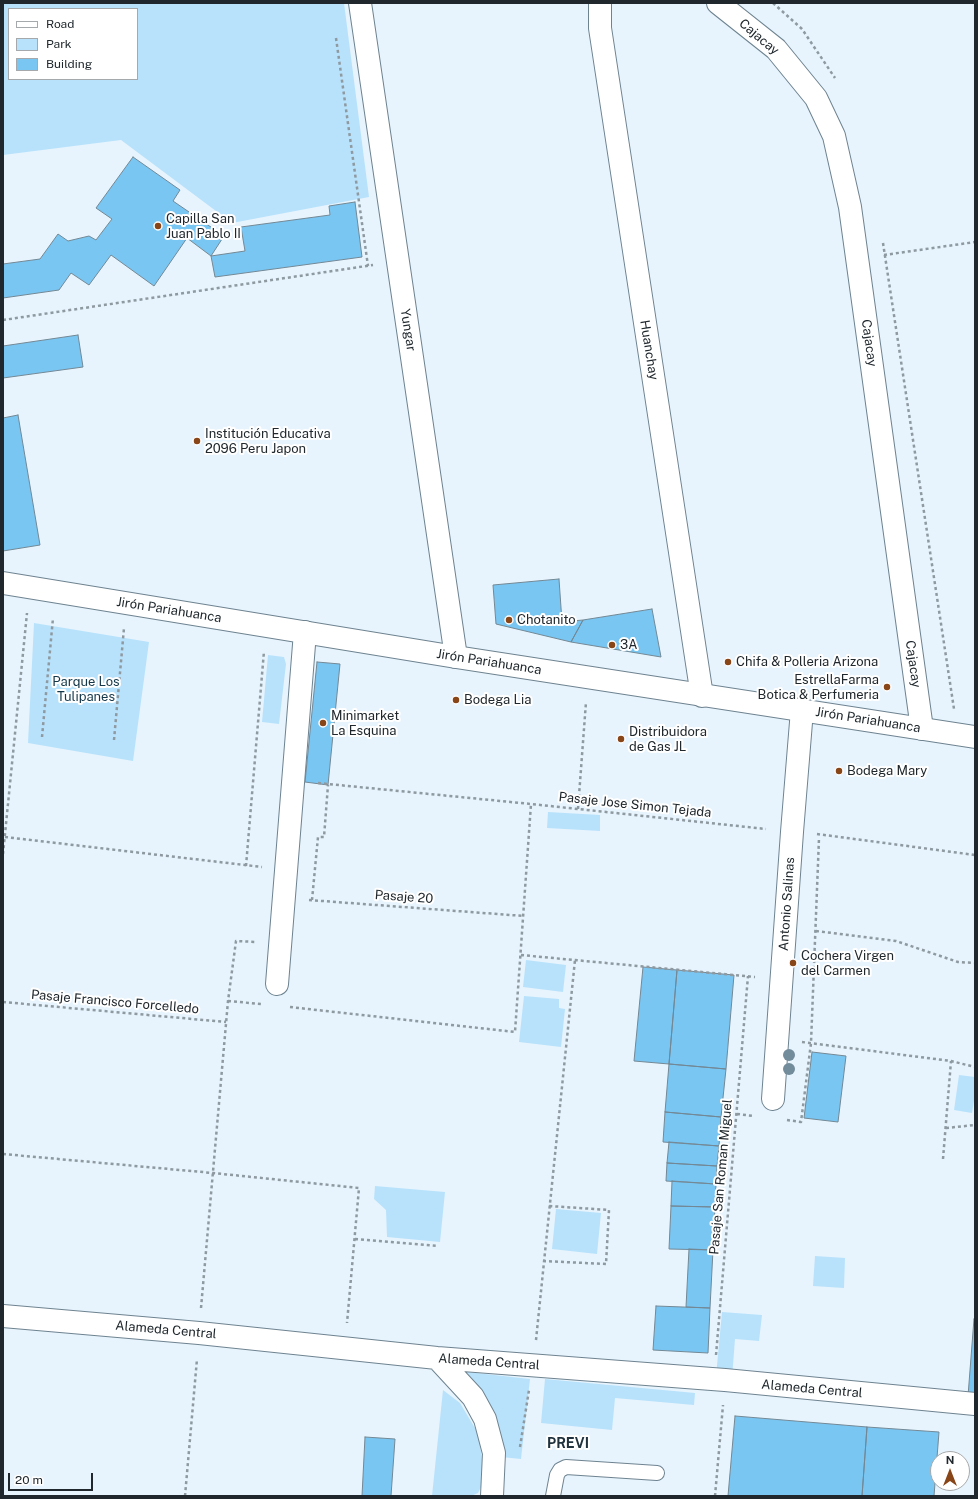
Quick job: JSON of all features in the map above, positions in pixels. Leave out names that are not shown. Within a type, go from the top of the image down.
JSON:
[{"type":"street","name":"Yungar","points":[[360,3],[456,657]]},
{"type":"street","name":"Huanchay","points":[[600,3],[600,28],[702,696]]},
{"type":"street","name":"Cajacay","points":[[718,3],[776,50],[816,98],[834,136],[850,207],[922,729]]},
{"type":"street","name":"Jirón Pariahuanca","points":[[3,583],[702,696],[975,737]]},
{"type":"street","points":[[277,984],[305,632]]},
{"type":"street","name":"Antonio Salinas","points":[[773,1099],[802,710]]},
{"type":"street","name":"Alameda Central","points":[[3,1316],[199,1333],[436,1358],[719,1380],[975,1404]]},
{"type":"street","points":[[436,1358],[473,1397],[485,1419],[494,1453],[492,1496]]},
{"type":"lane","points":[[553,1496],[557,1475],[560,1470],[566,1467],[657,1473]]},
{"type":"path","points":[[3,320],[367,266],[336,38]]},
{"type":"path","points":[[857,259],[975,242]]},
{"type":"path","points":[[3,854],[5,838],[4,826],[27,613]]},
{"type":"path","points":[[42,737],[54,617]]},
{"type":"path","points":[[114,740],[124,628]]},
{"type":"path","points":[[246,866],[264,650]]},
{"type":"path","points":[[578,809],[586,700]]},
{"type":"path","name":"Pasaje Jose Simon Tejada","points":[[293,780],[328,785],[531,804],[820,834],[975,855]]},
{"type":"path","points":[[312,900],[318,837],[324,838],[328,785]]},
{"type":"path","points":[[289,1007],[515,1032],[531,804]]},
{"type":"path","points":[[801,1122],[811,1043],[820,834]]},
{"type":"path","points":[[5,838],[266,868]]},
{"type":"path","name":"Pasaje 20","points":[[284,898],[524,916]]},
{"type":"path","points":[[816,931],[896,941],[958,962],[975,963]]},
{"type":"path","points":[[185,1496],[228,1001],[236,941],[258,942]]},
{"type":"path","points":[[521,955],[756,977]]},
{"type":"path","points":[[520,1450],[534,1366],[543,1261],[575,960]]},
{"type":"path","name":"Pasaje San Roman Miguel","points":[[715,1496],[719,1380],[748,976]]},
{"type":"path","points":[[228,1001],[266,1005]]},
{"type":"path","name":"Pasaje Francisco Forcelledo","points":[[3,1002],[226,1022]]},
{"type":"path","points":[[777,1039],[951,1061],[975,1067]]},
{"type":"path","points":[[944,1159],[951,1061]]},
{"type":"path","points":[[946,1128],[975,1125]]},
{"type":"path","points":[[3,1154],[359,1188],[345,1348]]},
{"type":"path","points":[[543,1261],[606,1264],[609,1210],[549,1206]]},
{"type":"path","points":[[355,1239],[438,1246]]},
{"type":"green space","points":[[3,3],[344,3],[369,197],[232,223],[121,140],[3,155]]},
{"type":"green space","name":"Parque Los Tulipanes","points":[[34,623],[149,642],[133,761],[28,743]]},
{"type":"green space","points":[[268,655],[284,657],[286,664],[279,724],[262,722]]},
{"type":"green space","points":[[548,812],[600,815],[600,831],[547,828]]},
{"type":"green space","points":[[526,960],[566,965],[563,992],[523,987]]},
{"type":"green space","points":[[524,996],[559,999],[559,1008],[565,1009],[561,1047],[519,1042]]},
{"type":"green space","points":[[959,1075],[975,1077],[975,1095],[972,1113],[954,1110]]},
{"type":"green space","points":[[375,1186],[445,1192],[440,1242],[387,1237],[386,1210],[374,1199]]},
{"type":"green space","points":[[556,1209],[601,1213],[597,1254],[552,1249]]},
{"type":"green space","points":[[815,1256],[845,1258],[844,1288],[813,1286]]},
{"type":"green space","points":[[722,1312],[762,1315],[759,1341],[735,1339],[732,1378],[716,1376]]},
{"type":"green space","points":[[467,1372],[530,1379],[521,1459],[501,1457],[491,1409]]},
{"type":"green space","points":[[545,1379],[695,1393],[694,1405],[615,1398],[612,1430],[541,1423]]},
{"type":"green space","points":[[443,1390],[460,1403],[478,1433],[482,1458],[483,1483],[478,1493],[471,1496],[432,1496]]},
{"type":"building","name":"Capilla San Juan Pablo II","points":[[133,157],[180,190],[173,201],[224,236],[211,256],[187,238],[154,286],[111,255],[89,285],[71,273],[59,290],[3,298],[3,264],[40,259],[58,234],[68,241],[89,236],[96,240],[112,219],[96,208]]},
{"type":"building","points":[[355,202],[362,257],[215,277],[211,256],[245,251],[241,227],[330,215],[329,206]]},
{"type":"building","points":[[78,335],[83,367],[3,378],[3,346]]},
{"type":"building","points":[[18,415],[40,545],[3,551],[3,418]]},
{"type":"building","points":[[559,579],[562,622],[583,620],[571,642],[496,624],[493,585]]},
{"type":"building","points":[[652,609],[661,657],[571,642],[583,620]]},
{"type":"building","name":"Minimarket La Esquina","points":[[317,662],[340,664],[328,785],[305,782]]},
{"type":"building","points":[[643,967],[677,970],[669,1064],[634,1061]]},
{"type":"building","points":[[677,970],[734,975],[726,1069],[669,1064]]},
{"type":"building","points":[[812,1052],[846,1056],[838,1122],[804,1118]]},
{"type":"building","points":[[669,1064],[726,1069],[721,1117],[665,1112]]},
{"type":"building","points":[[665,1112],[721,1117],[719,1146],[663,1142]]},
{"type":"building","points":[[669,1142],[719,1146],[717,1166],[667,1163]]},
{"type":"building","points":[[667,1163],[717,1166],[716,1184],[666,1181]]},
{"type":"building","points":[[672,1181],[716,1184],[715,1207],[671,1206]]},
{"type":"building","points":[[671,1206],[715,1207],[713,1250],[669,1249]]},
{"type":"building","points":[[689,1249],[713,1250],[710,1308],[686,1307]]},
{"type":"building","points":[[656,1306],[710,1308],[708,1353],[653,1350]]},
{"type":"building","points":[[974,1319],[975,1396],[968,1396]]},
{"type":"building","points":[[735,1416],[867,1427],[862,1496],[728,1496]]},
{"type":"building","points":[[867,1427],[939,1432],[938,1451],[930,1451],[930,1491],[934,1491],[934,1496],[862,1496]]},
{"type":"building","points":[[365,1437],[395,1439],[391,1496],[362,1496]]},
{"type":"place","name":"Capilla San Juan Pablo II","points":[[158,226]]},
{"type":"place","name":"Institución Educativa 2096 Peru Japon","points":[[197,441]]},
{"type":"place","name":"Chotanito","points":[[509,620]]},
{"type":"place","name":"3A","points":[[612,645]]},
{"type":"place","name":"Chifa & Polleria Arizona","points":[[728,662]]},
{"type":"place","name":"EstrellaFarma Botica & Perfumeria","points":[[887,687]]},
{"type":"place","name":"Bodega Lia","points":[[456,700]]},
{"type":"place","name":"Minimarket La Esquina","points":[[323,723]]},
{"type":"place","name":"Distribuidora de Gas JL","points":[[621,739]]},
{"type":"place","name":"Bodega Mary","points":[[839,771]]},
{"type":"place","name":"Cochera Virgen del Carmen","points":[[793,963]]},
{"type":"district","name":"PREVI","points":[[568,1444]]}]
